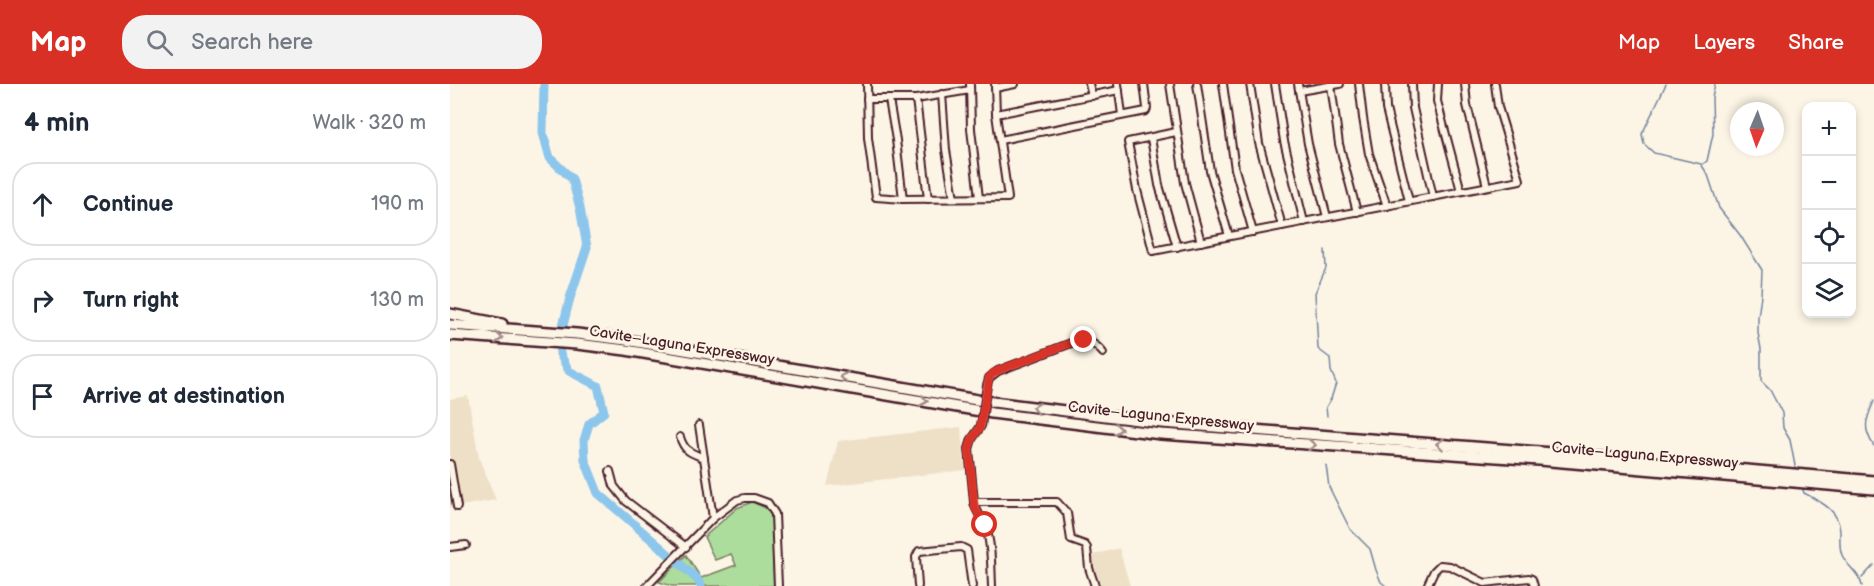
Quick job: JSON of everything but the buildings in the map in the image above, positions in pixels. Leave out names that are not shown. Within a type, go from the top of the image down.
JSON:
[{"type":"highway","points":[[450,314],[549,337]]},
{"type":"highway","name":"Cavite–Laguna Expressway","points":[[450,325],[549,337],[626,340],[977,400],[1161,423],[1790,478],[1874,481]]},
{"type":"highway","name":"Cavite–Laguna Expressway","points":[[450,335],[549,337]]},
{"type":"highway","name":"Cavite–Laguna Expressway","points":[[1812,479],[1874,489]]},
{"type":"street","points":[[867,84],[868,138],[876,196],[903,199],[1008,198],[996,114],[995,86],[1015,84]]},
{"type":"street","points":[[1089,84],[1092,96]]},
{"type":"street","points":[[1000,140],[1146,111],[1144,84]]},
{"type":"street","points":[[1170,84],[1185,183],[1201,242]]},
{"type":"street","points":[[1197,84],[1210,171],[1229,236]]},
{"type":"street","points":[[1223,84],[1235,169],[1253,232]]},
{"type":"street","points":[[1250,84],[1259,143],[1282,226]]},
{"type":"street","points":[[1275,84],[1284,141],[1304,222]]},
{"type":"street","points":[[1327,217],[1308,144],[1299,88],[1340,84]]},
{"type":"street","points":[[1359,84],[1369,154],[1387,206]]},
{"type":"street","points":[[1385,84],[1386,109],[1409,201]]},
{"type":"street","points":[[1412,84],[1413,108],[1433,197]]},
{"type":"street","points":[[1438,84],[1437,101],[1461,191]]},
{"type":"street","points":[[1465,84],[1467,105],[1487,186]]},
{"type":"street","points":[[1176,132],[1128,142],[1137,190],[1153,251],[1520,180],[1498,107],[1495,84]]},
{"type":"street","points":[[1331,86],[1339,144],[1357,212]]},
{"type":"street","points":[[867,99],[916,99],[970,87],[971,129],[979,198]]},
{"type":"street","points":[[996,114],[1092,96],[1118,87],[1122,115]]},
{"type":"street","points":[[942,94],[946,150],[954,198]]},
{"type":"street","points":[[916,99],[928,199]]},
{"type":"street","points":[[890,100],[903,199]]},
{"type":"street","points":[[1151,138],[1159,185],[1177,247]]},
{"type":"street","points":[[992,586],[989,538],[985,525],[975,508],[969,449],[972,439],[981,426],[989,378],[998,371],[1079,340],[1089,342],[1103,353]]},
{"type":"street","points":[[699,425],[713,518]]},
{"type":"street","points":[[680,437],[686,451],[704,458]]},
{"type":"street","points":[[450,464],[458,507]]},
{"type":"street","points":[[610,471],[614,486],[626,501],[683,550]]},
{"type":"street","points":[[647,586],[713,518],[737,500],[754,498],[768,503],[775,514],[778,586]]},
{"type":"street","points":[[974,502],[1057,502],[1066,513],[1071,540],[1087,548],[1089,568],[1095,586]]},
{"type":"street","points":[[450,547],[466,545]]},
{"type":"street","points":[[918,586],[916,557],[919,550],[961,547],[966,548],[968,554],[972,586]]},
{"type":"street","points":[[1427,586],[1434,571],[1440,565],[1449,566],[1485,583],[1529,578],[1532,579],[1534,586]]},
{"type":"shaded area","points":[[468,396],[479,458],[496,500],[450,508],[450,399]]},
{"type":"shaded area","points":[[961,427],[965,470],[827,486],[838,441]]},
{"type":"shaded area","points":[[1119,548],[1130,586],[1096,586],[1089,556]]},
{"type":"green space","points":[[752,502],[768,509],[772,517],[774,586],[672,586],[659,582],[686,555],[701,578],[736,565],[731,554],[715,560],[704,537],[737,508]]},
{"type":"waterway","points":[[544,84],[543,133],[550,158],[572,179],[587,247],[559,341],[560,354],[569,371],[598,386],[604,412],[589,424],[584,440],[585,460],[598,493],[697,579],[701,586]]},
{"type":"waterway","points":[[1666,84],[1642,134],[1644,144],[1654,153],[1701,164],[1708,175],[1719,208],[1740,235],[1762,270],[1758,318],[1761,381],[1770,390],[1782,413],[1783,428],[1790,440],[1796,471]]},
{"type":"waterway","points":[[1703,164],[1707,161],[1713,134],[1712,98],[1715,84]]},
{"type":"waterway","points":[[1325,250],[1326,268],[1315,293],[1318,349],[1330,358],[1331,371],[1336,383],[1326,407],[1327,416]]},
{"type":"waterway","points":[[1874,401],[1866,424],[1874,446]]},
{"type":"waterway","points":[[1326,465],[1329,487],[1350,529],[1370,549],[1381,582],[1386,586]]},
{"type":"waterway","points":[[1802,487],[1804,493],[1833,512],[1839,524],[1841,553],[1859,577],[1862,586]]},
{"type":"waterway","points":[[1862,578],[1874,565]]},
{"type":"route","points":[[985,525],[975,508],[969,449],[974,435],[980,428],[989,378],[993,373],[1002,369],[1084,340]]}]
